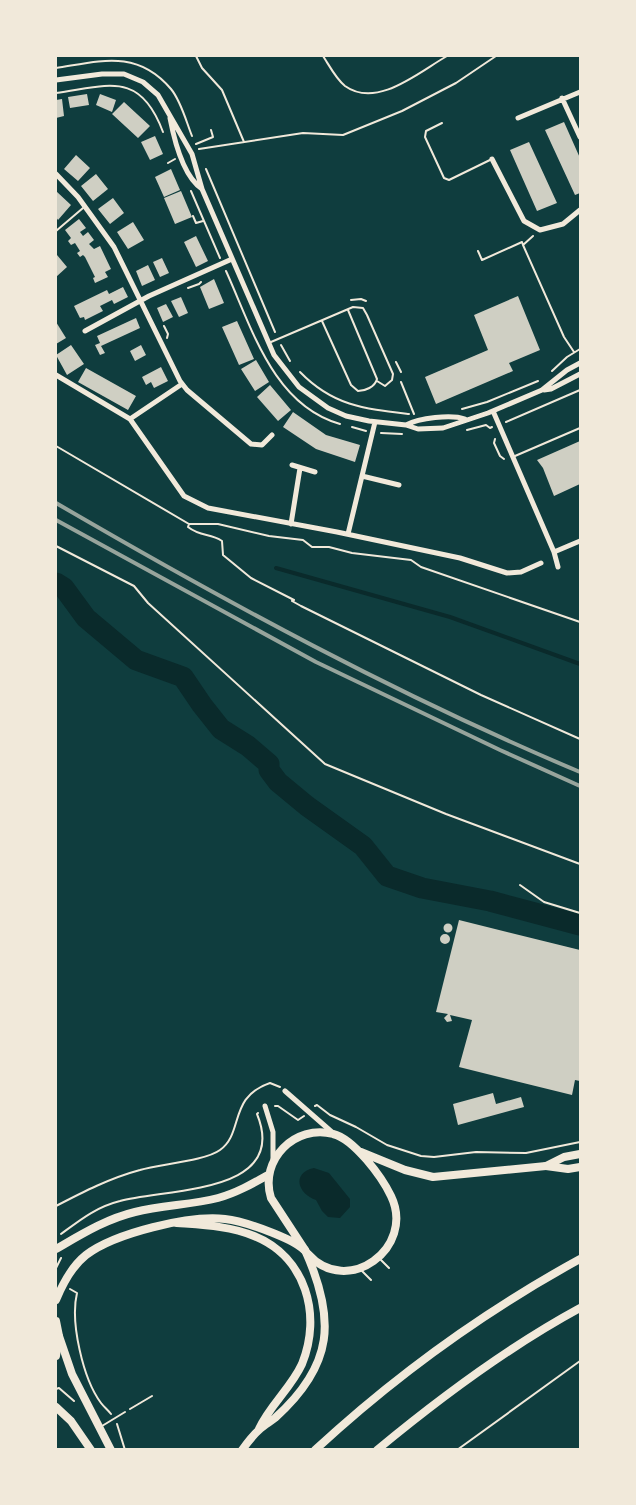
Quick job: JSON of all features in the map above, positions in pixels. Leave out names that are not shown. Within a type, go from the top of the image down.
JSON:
[{"type":"main road","points":[[259,1429],[274,1419],[314,1372],[321,1353],[326,1324],[319,1284],[305,1250],[268,1191],[268,1175],[273,1159],[282,1148],[302,1134],[312,1132],[333,1134],[358,1150],[405,1170],[432,1177],[546,1166],[568,1169],[580,1167]]},
{"type":"main road","points":[[56,1300],[76,1264],[95,1249],[117,1238],[177,1223],[201,1220],[225,1219],[254,1226],[284,1238],[305,1250],[315,1260],[333,1268],[360,1269],[379,1258],[387,1249],[393,1235],[395,1210],[382,1181],[358,1150]]},
{"type":"main road","points":[[546,1166],[564,1157],[580,1154]]},
{"type":"main road","points":[[56,1249],[93,1227],[116,1218],[163,1206],[217,1198],[233,1193],[268,1175]]},
{"type":"main road","points":[[177,1223],[223,1227],[255,1236],[281,1254],[303,1283],[311,1313],[309,1342],[295,1377],[264,1418],[259,1429],[242,1449]]},
{"type":"main road","points":[[315,1449],[366,1405],[445,1344],[580,1259]]},
{"type":"main road","points":[[377,1449],[436,1401],[550,1325],[580,1308]]},
{"type":"main road","points":[[56,1321],[72,1374],[111,1449]]},
{"type":"main road","points":[[56,1356],[59,1336]]},
{"type":"main road","points":[[56,1407],[71,1421],[91,1449]]},
{"type":"street","points":[[56,80],[108,74],[130,76],[143,82],[154,91],[192,154],[202,189],[268,344],[290,377],[314,399],[345,416],[406,425],[412,428],[432,429],[455,424],[542,390],[567,370],[580,363]]},
{"type":"street","points":[[518,118],[580,92]]},
{"type":"street","points":[[562,98],[580,137]]},
{"type":"street","points":[[170,116],[182,158],[197,185],[202,189]]},
{"type":"street","points":[[492,159],[524,221],[540,230],[563,224],[580,210]]},
{"type":"street","points":[[56,174],[86,207],[114,247],[182,384],[200,403],[251,444],[261,445],[272,435]]},
{"type":"street","points":[[85,331],[140,302],[232,259]]},
{"type":"street","points":[[542,390],[551,389],[580,374]]},
{"type":"street","points":[[56,375],[130,419],[184,496],[201,505],[216,510],[348,534],[460,558],[507,573],[515,573],[541,563]]},
{"type":"street","points":[[130,419],[182,384]]},
{"type":"street","points":[[493,411],[554,552],[558,567]]},
{"type":"street","points":[[406,425],[413,421],[431,419],[458,417],[465,419]]},
{"type":"street","points":[[348,534],[375,422]]},
{"type":"street","points":[[292,465],[315,472]]},
{"type":"street","points":[[291,524],[300,468]]},
{"type":"street","points":[[362,476],[399,484]]},
{"type":"street","points":[[554,552],[580,540]]},
{"type":"street","points":[[285,1091],[333,1134]]},
{"type":"street","points":[[265,1106],[273,1132],[273,1159]]},
{"type":"lane","points":[[323,56],[343,85],[356,92],[370,95],[385,92],[447,56]]},
{"type":"lane","points":[[442,123],[426,131],[425,137],[444,178],[448,180],[492,159]]},
{"type":"lane","points":[[56,231],[86,207]]},
{"type":"lane","points":[[268,344],[279,339],[348,310],[356,307],[365,311],[392,370],[393,378],[384,386],[377,381],[348,310]]},
{"type":"lane","points":[[322,321],[352,387],[362,391],[374,386],[377,381]]},
{"type":"lane","points":[[513,458],[580,428]]},
{"type":"lane","points":[[379,1258],[389,1268]]},
{"type":"lane","points":[[360,1269],[371,1280]]},
{"type":"lane","points":[[99,1427],[125,1412]]},
{"type":"path","points":[[196,56],[202,68],[222,90],[244,142]]},
{"type":"path","points":[[56,68],[102,61],[130,61],[147,68],[172,90],[198,149],[303,133],[343,135],[402,111],[456,83],[496,56]]},
{"type":"path","points":[[56,93],[110,85],[128,88],[148,101],[164,132]]},
{"type":"path","points":[[196,144],[213,137],[211,130]]},
{"type":"path","points":[[171,153],[176,164]]},
{"type":"path","points":[[168,163],[174,160]]},
{"type":"path","points":[[202,160],[279,339],[292,364]]},
{"type":"path","points":[[188,186],[264,356],[291,394],[309,409],[329,421],[373,432],[408,434]]},
{"type":"path","points":[[193,216],[194,222],[204,220]]},
{"type":"path","points":[[523,245],[540,230]]},
{"type":"path","points":[[478,251],[482,260],[522,242],[564,337],[575,353]]},
{"type":"path","points":[[502,244],[505,250]]},
{"type":"path","points":[[214,259],[218,255]]},
{"type":"path","points":[[223,273],[228,275]]},
{"type":"path","points":[[184,287],[191,288],[203,279]]},
{"type":"path","points":[[159,323],[168,334],[169,344]]},
{"type":"path","points":[[549,375],[558,364],[580,349]]},
{"type":"path","points":[[298,371],[320,390],[343,403],[375,411],[420,414]]},
{"type":"path","points":[[459,410],[487,402],[541,380]]},
{"type":"path","points":[[401,382],[414,414]]},
{"type":"path","points":[[460,431],[486,425],[490,428],[499,425],[580,390]]},
{"type":"path","points":[[56,446],[189,524],[218,524],[270,536],[303,540],[312,547],[329,547],[352,553],[411,560],[421,567],[580,622]]},
{"type":"path","points":[[189,524],[188,528],[196,534],[212,536],[222,541],[223,555],[251,578],[294,600],[292,601],[301,606],[481,695],[580,739]]},
{"type":"path","points":[[56,546],[134,586],[148,603],[325,764],[446,814],[580,864]]},
{"type":"path","points":[[520,885],[544,902],[580,913]]},
{"type":"path","points":[[56,1206],[128,1173],[218,1152],[229,1140],[241,1106],[252,1094],[270,1083],[276,1084],[285,1091]]},
{"type":"path","points":[[315,1106],[317,1105],[330,1115],[387,1145],[421,1156],[434,1157],[476,1152],[526,1153],[580,1142]]},
{"type":"path","points":[[273,1106],[278,1106],[298,1120],[302,1118]]},
{"type":"path","points":[[57,1236],[84,1215],[108,1205],[126,1199],[189,1190],[226,1180],[241,1173],[254,1162],[261,1150],[262,1131],[257,1114],[261,1112]]},
{"type":"path","points":[[62,1286],[77,1292],[74,1310],[76,1336],[97,1396]]},
{"type":"path","points":[[458,1449],[580,1361]]},
{"type":"path","points":[[125,1412],[152,1396]]},
{"type":"path","points":[[56,1430],[56,1439]]},
{"type":"water","points":[[314,1168],[329,1173],[350,1199],[350,1207],[340,1218],[328,1217],[316,1200],[301,1189],[302,1174]]},
{"type":"building","points":[[87,94],[89,105],[70,108],[68,97]]},
{"type":"building","points":[[100,94],[116,100],[112,112],[96,105]]},
{"type":"building","points":[[62,99],[64,116],[56,118],[56,100]]},
{"type":"building","points":[[124,102],[150,126],[138,138],[112,114]]},
{"type":"building","points":[[564,122],[580,158],[580,193],[575,195],[545,130]]},
{"type":"building","points":[[155,136],[163,154],[150,160],[141,142]]},
{"type":"building","points":[[529,142],[557,203],[537,211],[510,150]]},
{"type":"building","points":[[76,155],[90,168],[78,181],[64,169]]},
{"type":"building","points":[[171,169],[180,190],[164,197],[155,177]]},
{"type":"building","points":[[96,174],[108,189],[93,201],[81,186]]},
{"type":"building","points":[[56,191],[71,205],[58,220],[56,217]]},
{"type":"building","points":[[181,191],[192,217],[175,224],[164,198]]},
{"type":"building","points":[[113,198],[124,213],[110,224],[98,209]]},
{"type":"building","points":[[79,219],[86,228],[80,232],[83,236],[88,232],[94,240],[89,244],[94,249],[100,246],[111,269],[105,272],[108,277],[95,283],[93,278],[95,277],[85,257],[83,255],[80,257],[77,253],[80,251],[75,243],[71,245],[68,241],[71,238],[65,230]]},
{"type":"building","points":[[133,222],[144,240],[128,249],[117,232]]},
{"type":"building","points":[[196,236],[208,261],[196,267],[184,242]]},
{"type":"building","points":[[57,255],[67,267],[56,277],[56,257]]},
{"type":"building","points":[[162,258],[169,273],[160,277],[153,262]]},
{"type":"building","points":[[148,265],[155,280],[142,286],[136,271]]},
{"type":"building","points":[[214,279],[224,303],[209,309],[200,287]]},
{"type":"building","points":[[123,287],[128,297],[114,304],[112,300],[100,306],[103,311],[85,320],[84,317],[80,318],[74,306],[107,290],[109,294]]},
{"type":"building","points":[[518,296],[540,350],[509,363],[513,371],[436,404],[425,377],[488,350],[474,315]]},
{"type":"building","points":[[181,297],[188,313],[179,317],[171,301]]},
{"type":"building","points":[[166,304],[173,317],[163,322],[157,308]]},
{"type":"building","points":[[136,318],[140,328],[101,346],[105,353],[100,355],[95,345],[100,343],[97,336]]},
{"type":"building","points":[[237,321],[254,359],[239,365],[222,327]]},
{"type":"building","points":[[56,322],[66,338],[56,344]]},
{"type":"building","points":[[71,345],[84,364],[67,375],[56,355]]},
{"type":"building","points":[[141,345],[146,355],[135,361],[130,351]]},
{"type":"building","points":[[256,360],[269,382],[255,391],[241,369]]},
{"type":"building","points":[[161,367],[168,381],[154,388],[151,382],[146,385],[142,377]]},
{"type":"building","points":[[86,368],[136,396],[128,410],[78,382]]},
{"type":"building","points":[[270,385],[291,410],[278,421],[257,397]]},
{"type":"building","points":[[293,412],[326,435],[360,445],[355,462],[316,449],[283,427]]},
{"type":"building","points":[[580,441],[580,484],[554,496],[543,468],[537,460]]},
{"type":"building","points":[[459,920],[580,950],[580,1081],[575,1080],[572,1095],[459,1067],[472,1020],[450,1015],[452,1021],[447,1022],[444,1018],[448,1014],[436,1012]]},
{"type":"building","points":[[448,923],[453,928],[448,933],[443,928]]},
{"type":"building","points":[[445,934],[449,935],[449,943],[445,944],[441,943],[440,939],[441,935]]},
{"type":"building","points":[[493,1093],[496,1104],[521,1097],[524,1107],[458,1125],[453,1104]]},
{"type":"waterway","points":[[276,568],[450,617],[580,664]]},
{"type":"waterway","points":[[56,583],[64,588],[86,618],[136,660],[183,677],[221,729],[248,746],[269,764],[269,770],[278,782],[307,806],[363,846],[387,876],[422,888],[490,901],[580,925]]},
{"type":"railway","points":[[56,503],[249,612],[379,680],[512,743],[580,772]]},
{"type":"railway","points":[[56,520],[316,662],[580,786]]}]
